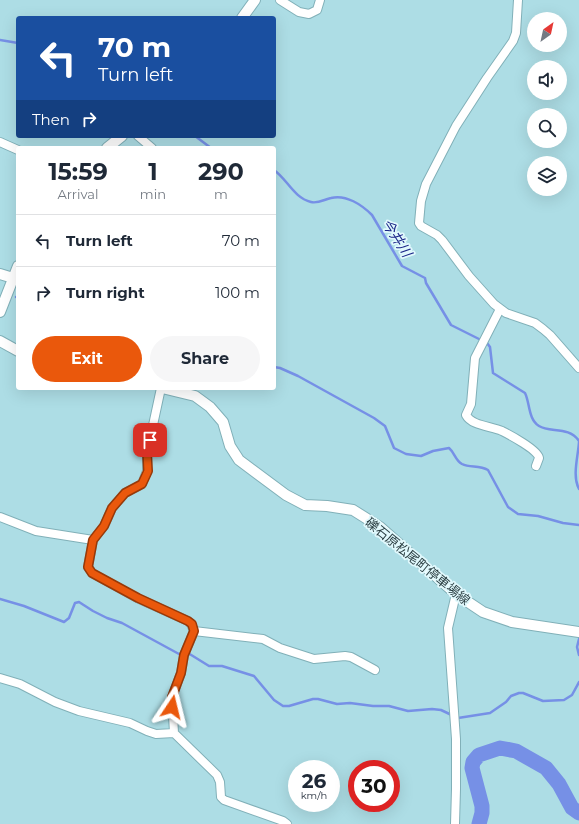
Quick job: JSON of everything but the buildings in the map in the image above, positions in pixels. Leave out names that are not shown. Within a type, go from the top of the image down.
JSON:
[{"type":"main road","points":[[243,16],[255,0]]},
{"type":"main road","points":[[110,146],[120,138]]},
{"type":"main road","points":[[0,312],[16,271]]},
{"type":"main road","points":[[0,274],[13,278]]},
{"type":"main road","points":[[0,341],[16,350]]},
{"type":"main road","name":"礫石原松尾町停車場線","points":[[178,390],[196,392],[223,422],[230,446],[239,460],[286,495],[305,505],[327,506],[353,510],[380,527],[456,594],[477,609],[497,618],[512,622],[579,632]]},
{"type":"street","points":[[280,0],[299,12],[309,14],[317,10],[320,0]]},
{"type":"street","points":[[518,0],[516,33],[513,41],[456,126],[426,184],[421,201],[419,223],[421,226],[437,235],[442,240],[469,276],[500,310],[543,328],[579,368]]},
{"type":"street","points":[[140,138],[150,146]]},
{"type":"street","points":[[0,142],[16,149]]},
{"type":"street","points":[[500,310],[475,358],[471,404],[466,412],[467,417],[472,421],[489,428],[501,430],[537,453],[539,458],[536,466]]},
{"type":"street","points":[[161,390],[147,452],[148,471],[142,484],[125,493],[112,508],[104,526],[93,540],[88,567],[92,573],[138,598],[192,624],[194,631],[185,653],[181,673],[172,697],[174,733],[217,776],[220,782],[221,797],[224,800],[283,821],[287,824]]},
{"type":"street","points":[[0,517],[36,531],[93,540]]},
{"type":"street","points":[[455,824],[456,754],[448,628],[456,594]]},
{"type":"street","points":[[194,631],[263,639],[280,648],[314,660],[345,656],[350,657],[375,670]]},
{"type":"street","points":[[0,678],[20,684],[55,702],[79,711],[130,723],[156,734],[174,733]]},
{"type":"waterway","name":"今井川","points":[[0,40],[16,43]]},
{"type":"waterway","name":"今井川","points":[[198,138],[208,146]]},
{"type":"waterway","name":"今井川","points":[[276,172],[300,197],[305,200],[316,202],[337,197],[353,201],[368,211],[372,215],[402,266],[425,278],[426,283],[451,325],[487,343],[490,347],[493,373],[525,393],[531,415],[535,423],[543,428],[570,433],[579,441]]},
{"type":"waterway","points":[[276,367],[298,376],[374,418],[385,426],[394,448],[406,454],[421,456],[433,451],[449,448],[458,461],[462,464],[488,470],[508,507],[518,514],[538,516],[563,523],[579,525]]},
{"type":"waterway","name":"今井川","points":[[579,442],[576,466],[576,478],[579,489]]},
{"type":"waterway","points":[[0,599],[24,606],[64,622],[69,618],[75,603],[79,602],[93,611],[122,623],[179,654],[188,653],[209,666],[222,666],[254,676],[274,700],[283,706],[318,699],[337,704],[350,703],[373,706],[389,706],[408,711],[432,709],[441,710],[458,718],[490,713],[506,702],[511,696],[519,693],[523,693],[543,701],[564,700],[572,695],[579,682]]},
{"type":"waterway","points":[[579,639],[577,647],[579,655]]},
{"type":"waterway","points":[[479,824],[482,806],[472,768],[473,762],[479,755],[500,748],[516,751],[546,768],[559,784],[572,808],[579,813]]},
{"type":"route","points":[[150,440],[147,452],[148,471],[142,484],[125,493],[112,508],[104,526],[93,540],[88,567],[92,573],[138,598],[192,624],[194,631],[184,655],[181,673],[172,697],[172,707]]}]
